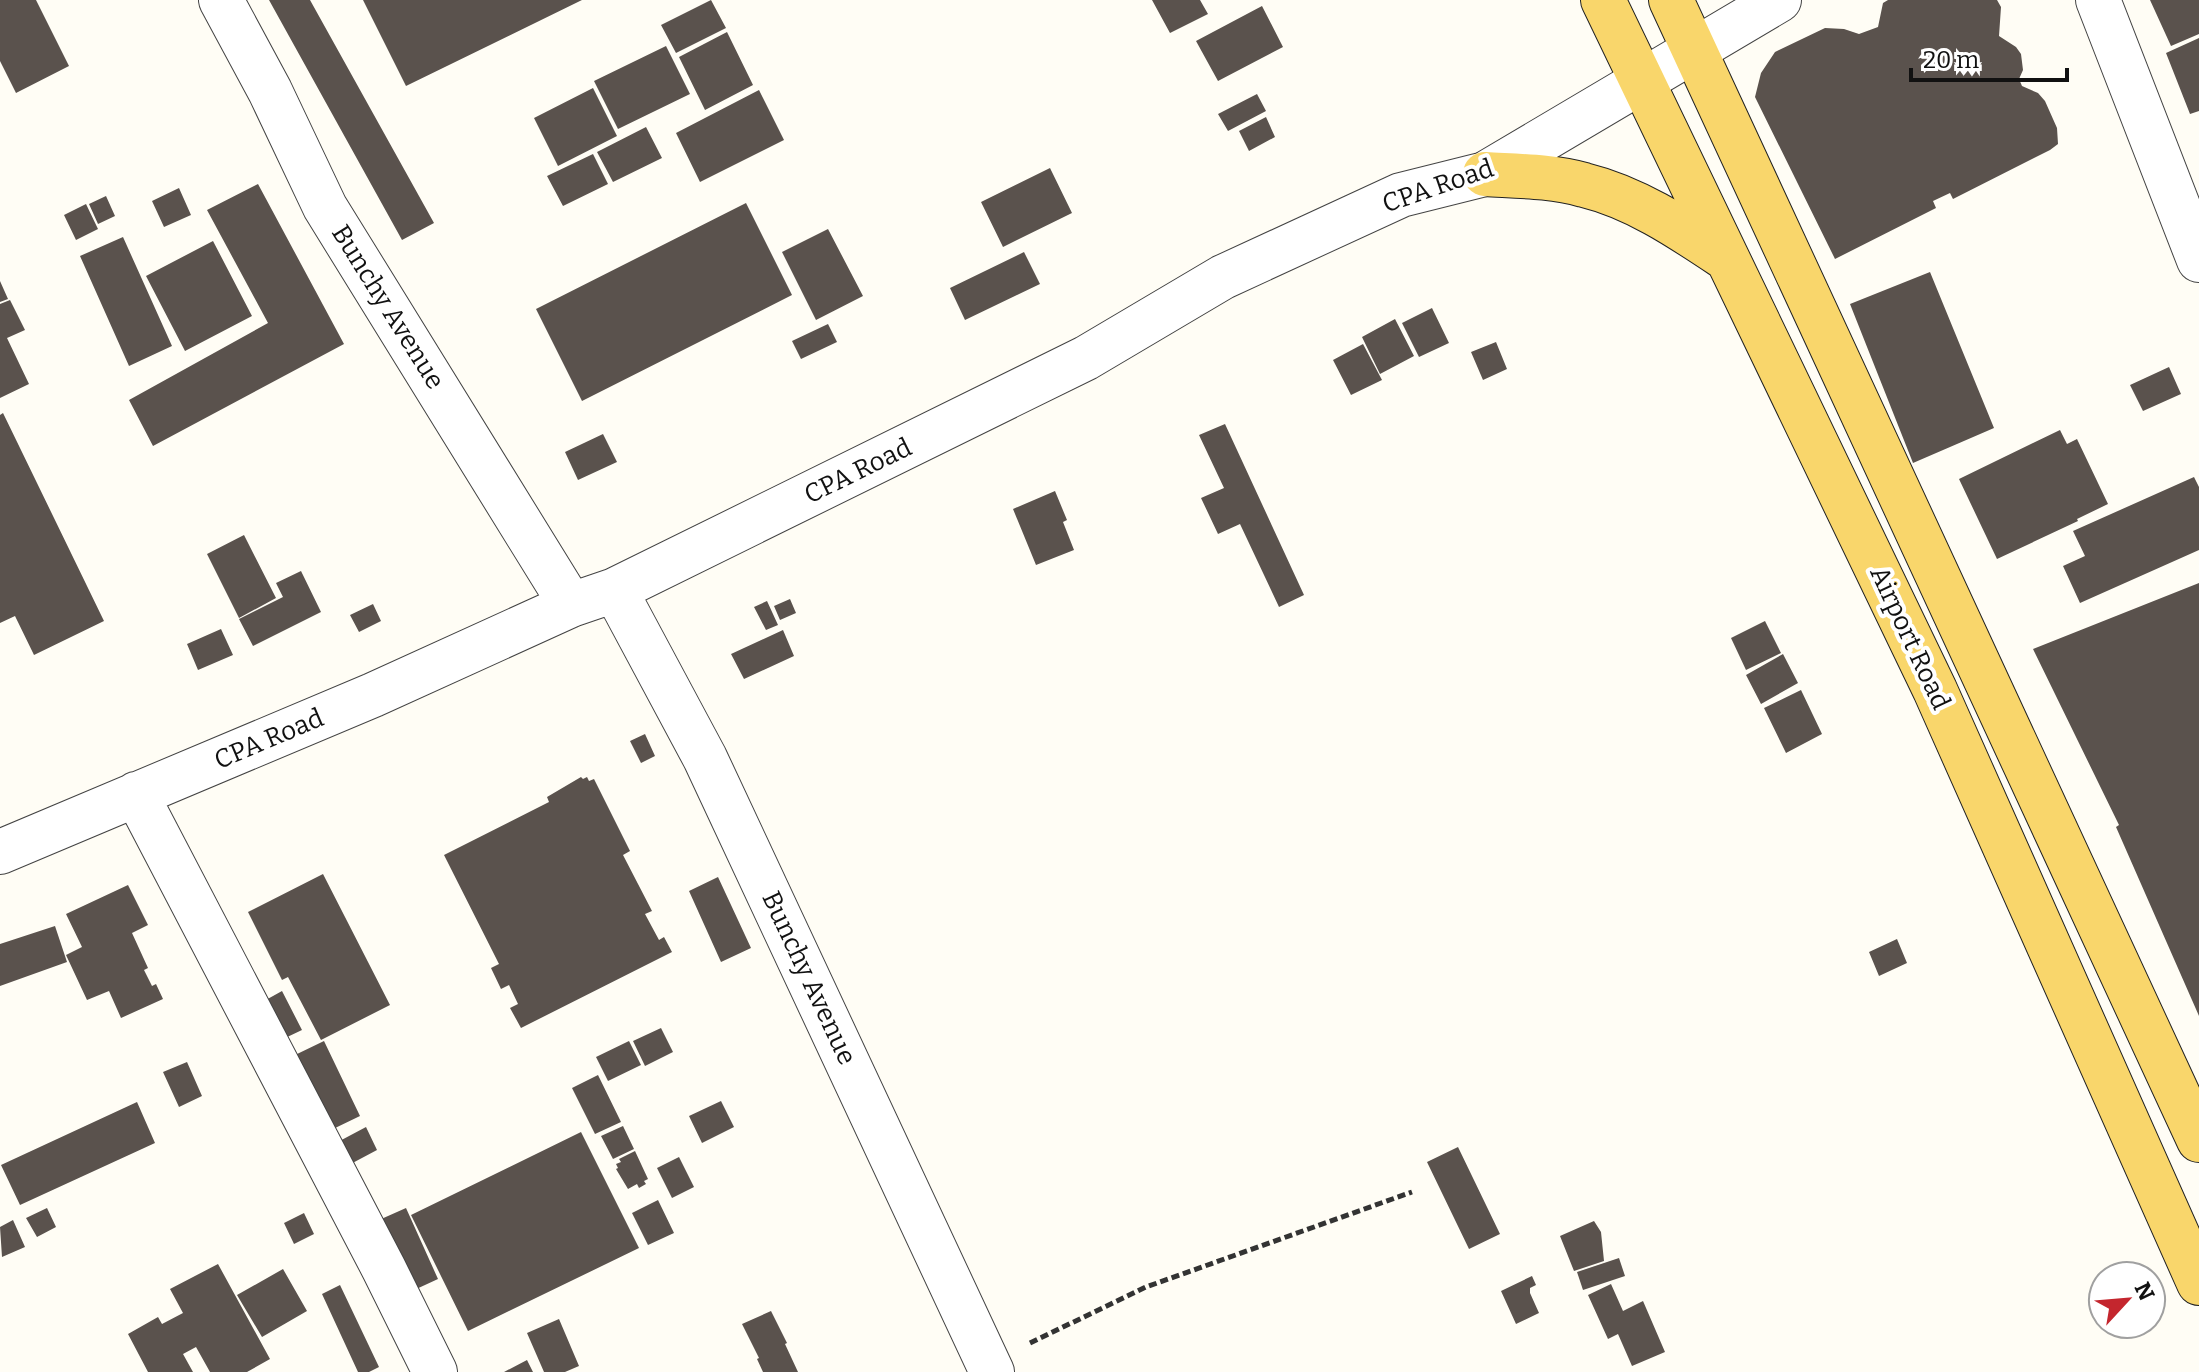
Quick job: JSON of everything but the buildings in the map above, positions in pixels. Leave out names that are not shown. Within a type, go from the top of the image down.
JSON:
[{"type":"main road","name":"Airport Road","points":[[1603,0],[1935,690],[2199,1283]]},
{"type":"main road","name":"Airport Road","points":[[1671,0],[2199,1140]]},
{"type":"main road","points":[[1485,174],[1584,184],[1618,196],[1666,219],[1728,260]]},
{"type":"street","name":"Bunchy Avenue","points":[[221,0],[270,91],[325,207],[571,605]]},
{"type":"street","name":"CPA Road","points":[[0,852],[373,695],[571,605],[615,590],[1086,358],[1223,277],[1401,195],[1485,174],[1779,0]]},
{"type":"street","points":[[2098,0],[2199,260]]},
{"type":"street","name":"Bunchy Avenue","points":[[615,590],[705,758],[990,1369]]},
{"type":"street","points":[[136,794],[435,1372]]},
{"type":"path","points":[[990,1369],[1049,1333],[1146,1287],[1412,1192]]}]
